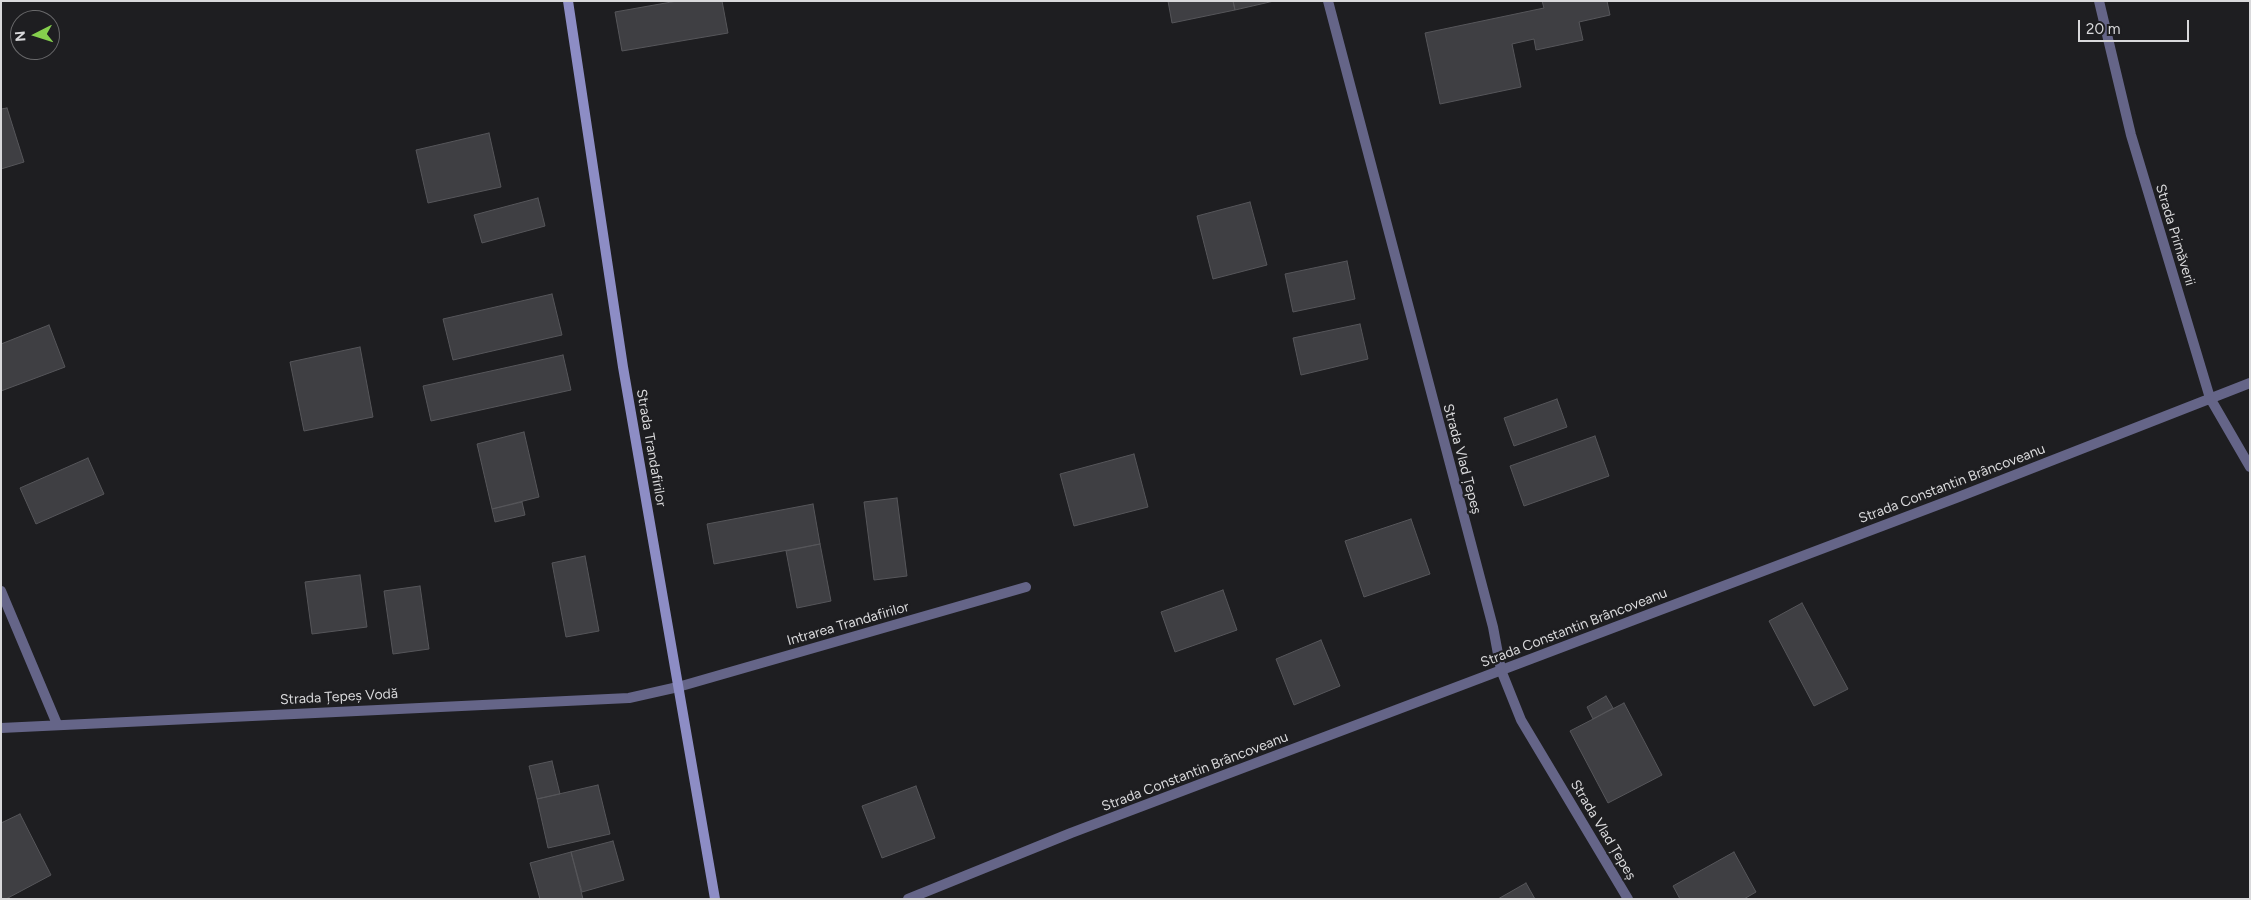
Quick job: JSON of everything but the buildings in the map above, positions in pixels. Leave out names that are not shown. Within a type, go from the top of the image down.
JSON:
[{"type":"main road","name":"Strada Trandafirilor","points":[[568,1],[623,367],[715,899]]},
{"type":"street","name":"Strada Vlad Țepeș","points":[[1328,1],[1493,627],[1501,670],[1521,720],[1628,899]]},
{"type":"street","name":"Strada Primăverii","points":[[2099,1],[2131,136],[2210,398],[2250,467]]},
{"type":"street","name":"Strada Constantin Brâncoveanu","points":[[908,899],[1071,833],[1947,502],[2250,383]]},
{"type":"street","name":"Intrarea Trandafirilor","points":[[678,687],[1026,588]]},
{"type":"street","points":[[1,591],[57,724]]},
{"type":"street","name":"Strada Țepeș Vodă","points":[[1,728],[629,698],[678,687]]}]
